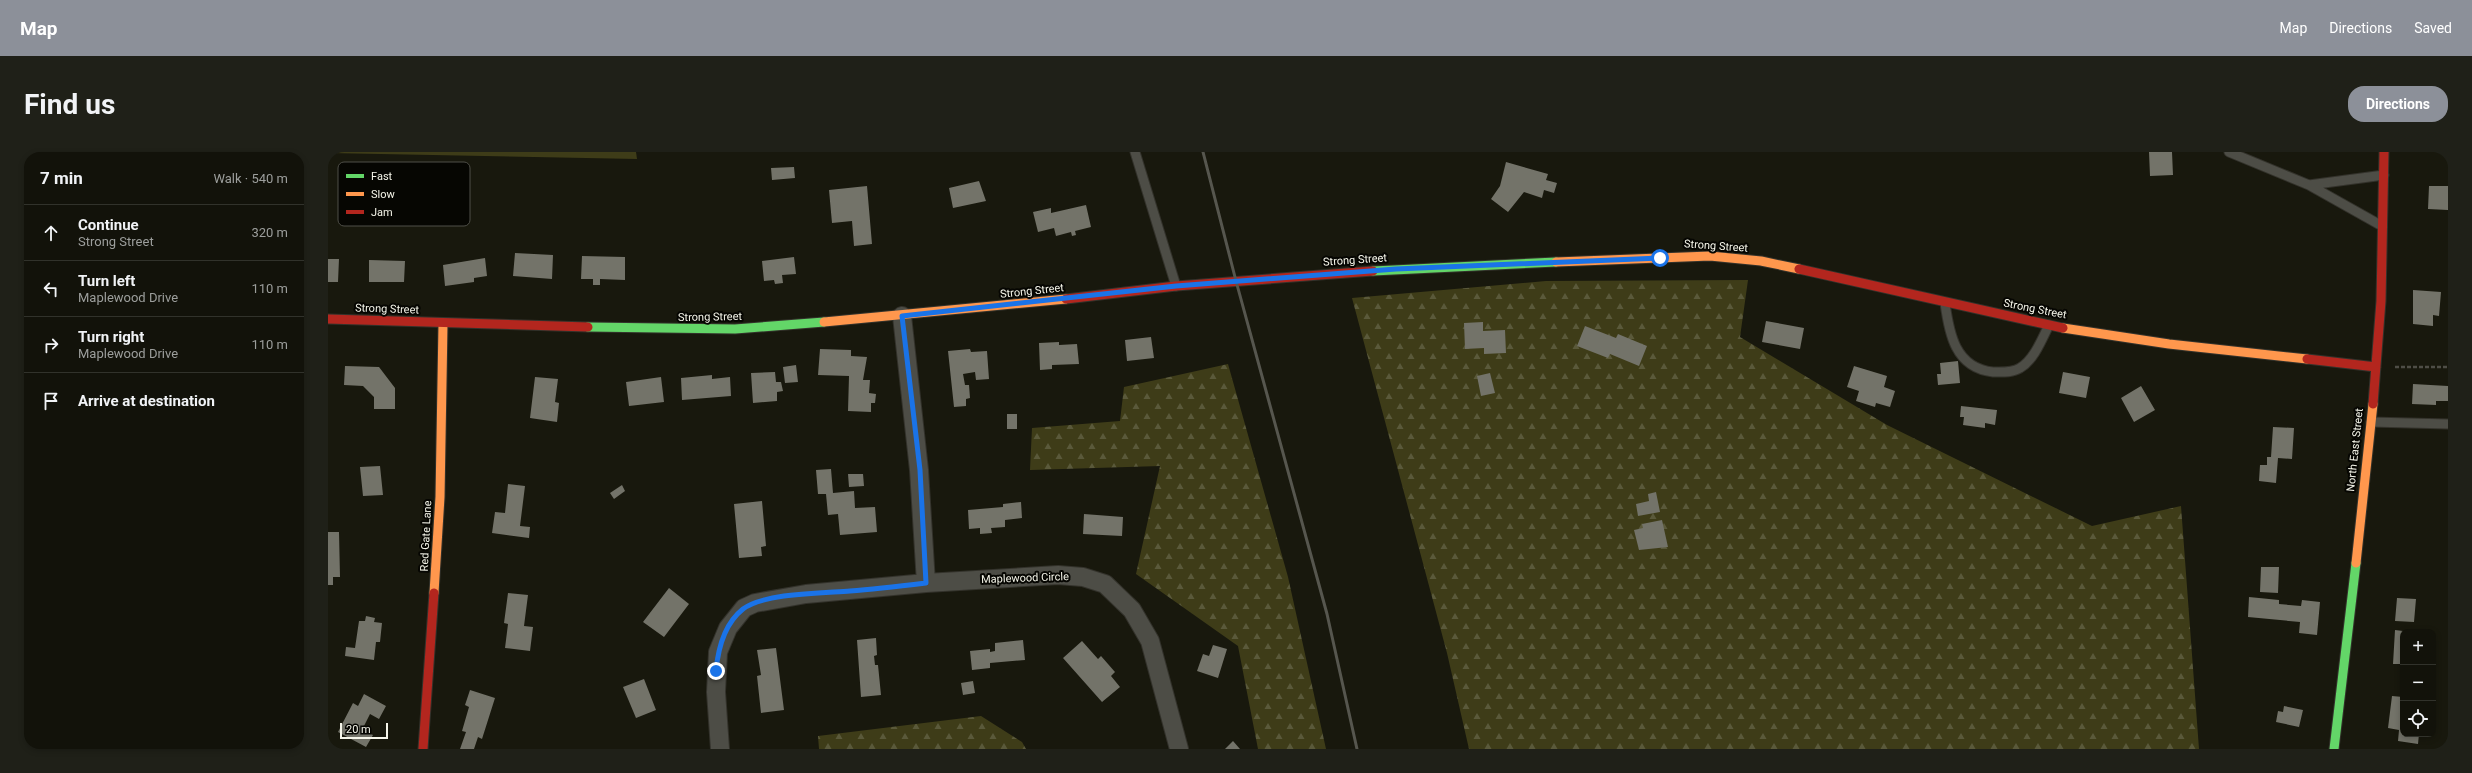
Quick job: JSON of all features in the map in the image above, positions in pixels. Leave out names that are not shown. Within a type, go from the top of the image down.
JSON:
[{"type":"main road","name":"North East Street","points":[[2334,749],[2376,367],[2385,228],[2384,152]]},
{"type":"main road","name":"Strong Street","points":[[328,319],[443,324],[673,330],[735,329],[902,316],[1176,286],[1396,269],[1660,258],[1683,254],[1760,262],[2049,325],[2135,339],[2376,367]]},
{"type":"main road","name":"Red Gate Lane","points":[[423,749],[440,497],[443,324]]},
{"type":"street","points":[[902,316],[920,470],[926,583]]},
{"type":"street","name":"Maplewood Circle","points":[[720,749],[716,692],[718,652],[728,628],[744,608],[755,603],[806,594],[926,583],[1058,575],[1088,578],[1105,584],[1115,591],[1132,610],[1150,641],[1179,749]]},
{"type":"lane","points":[[1135,152],[1176,286]]},
{"type":"lane","points":[[2229,152],[2309,185],[2385,228]]},
{"type":"lane","points":[[2309,185],[2384,175]]},
{"type":"lane","points":[[1945,303],[1951,338],[1957,351],[1974,366],[1988,371],[2001,372],[2020,368],[2034,353],[2049,325]]},
{"type":"lane","points":[[2370,422],[2448,424]]},
{"type":"path","points":[[2376,367],[2448,367]]},
{"type":"green space","points":[[636,152],[637,159],[328,153]]},
{"type":"green space","points":[[1748,280],[1740,337],[1887,425],[2092,526],[2181,506],[2199,749],[1469,749],[1447,653],[1352,298],[1546,281]]},
{"type":"green space","points":[[1228,364],[1288,577],[1326,749],[1258,749],[1238,646],[1136,574],[1160,466],[1030,470],[1032,428],[1120,421],[1124,387]]},
{"type":"green space","points":[[981,716],[1022,742],[1026,749],[819,749],[818,736]]},
{"type":"building","points":[[2149,152],[2172,152],[2173,175],[2150,176]]},
{"type":"building","points":[[1506,162],[1548,174],[1546,180],[1557,183],[1554,193],[1544,190],[1542,198],[1524,192],[1508,212],[1491,199],[1500,186]]},
{"type":"building","points":[[794,167],[795,178],[772,180],[771,168]]},
{"type":"building","points":[[979,181],[986,201],[953,208],[949,188]]},
{"type":"building","points":[[867,186],[872,244],[854,246],[852,221],[832,223],[829,190]]},
{"type":"building","points":[[2429,186],[2448,186],[2448,210],[2428,209]]},
{"type":"building","points":[[1086,205],[1091,227],[1075,231],[1076,235],[1072,236],[1071,232],[1056,236],[1054,228],[1038,232],[1033,212],[1051,208],[1051,213]]},
{"type":"building","points":[[515,253],[553,255],[552,279],[513,276]]},
{"type":"building","points":[[582,256],[625,257],[625,280],[600,279],[600,285],[593,285],[593,279],[581,279]]},
{"type":"building","points":[[794,257],[796,274],[782,275],[783,283],[775,284],[774,280],[764,281],[762,261]]},
{"type":"building","points":[[485,258],[487,276],[474,278],[474,282],[445,286],[443,265]]},
{"type":"building","points":[[328,259],[339,259],[338,282],[328,282]]},
{"type":"building","points":[[369,260],[405,261],[404,282],[369,282]]},
{"type":"building","points":[[2413,290],[2441,292],[2439,316],[2433,315],[2433,326],[2413,324]]},
{"type":"building","points":[[1766,321],[1804,328],[1800,349],[1762,342]]},
{"type":"building","points":[[1483,322],[1483,331],[1505,330],[1506,353],[1484,354],[1484,348],[1465,349],[1464,323]]},
{"type":"building","points":[[1585,326],[1616,338],[1618,334],[1647,346],[1639,366],[1610,354],[1608,358],[1577,346]]},
{"type":"building","points":[[1151,337],[1154,358],[1127,361],[1125,340]]},
{"type":"building","points":[[1059,342],[1059,345],[1077,344],[1079,364],[1052,365],[1052,369],[1040,370],[1039,343]]},
{"type":"building","points":[[820,349],[851,350],[851,356],[867,357],[863,380],[870,380],[869,393],[876,394],[875,403],[871,403],[871,412],[848,411],[849,376],[818,375]]},
{"type":"building","points":[[970,349],[971,352],[987,351],[989,379],[976,380],[975,372],[963,374],[965,385],[969,385],[970,398],[966,399],[966,406],[954,407],[948,351]]},
{"type":"building","points":[[1958,361],[1960,383],[1938,385],[1937,374],[1941,374],[1940,363]]},
{"type":"building","points":[[796,365],[798,382],[785,383],[783,367]]},
{"type":"building","points":[[345,366],[379,367],[395,388],[395,409],[374,409],[374,397],[363,386],[344,385]]},
{"type":"building","points":[[1854,366],[1887,376],[1884,387],[1895,391],[1890,407],[1876,403],[1875,407],[1856,401],[1859,391],[1847,387]]},
{"type":"building","points":[[775,372],[776,382],[781,382],[783,391],[777,392],[777,401],[753,403],[751,373]]},
{"type":"building","points":[[2063,372],[2090,377],[2086,398],[2059,393]]},
{"type":"building","points":[[1490,373],[1495,393],[1481,396],[1477,376]]},
{"type":"building","points":[[712,375],[712,379],[730,377],[731,396],[682,400],[681,378]]},
{"type":"building","points":[[535,377],[558,379],[555,402],[559,403],[557,422],[530,418]]},
{"type":"building","points":[[661,377],[664,402],[629,406],[626,382]]},
{"type":"building","points":[[2413,384],[2448,386],[2448,401],[2436,401],[2436,405],[2412,404]]},
{"type":"building","points":[[2141,386],[2155,410],[2134,422],[2121,398]]},
{"type":"building","points":[[1961,406],[1997,410],[1995,425],[1985,423],[1985,428],[1963,425],[1964,417],[1960,417]]},
{"type":"building","points":[[1007,414],[1017,414],[1017,429],[1007,429]]},
{"type":"building","points":[[2273,427],[2294,428],[2292,459],[2278,458],[2276,483],[2259,481],[2260,465],[2267,465],[2267,457],[2271,457]]},
{"type":"building","points":[[380,466],[383,495],[363,496],[360,467]]},
{"type":"building","points":[[831,469],[833,493],[854,491],[855,508],[875,507],[877,532],[840,535],[838,514],[828,515],[826,494],[818,494],[816,470]]},
{"type":"building","points":[[848,474],[863,474],[864,486],[849,487]]},
{"type":"building","points":[[508,484],[525,486],[520,526],[530,527],[529,538],[492,533],[495,512],[505,513]]},
{"type":"building","points":[[622,485],[625,491],[614,499],[610,493]]},
{"type":"building","points":[[1656,492],[1660,512],[1638,516],[1636,504],[1649,501],[1648,494]]},
{"type":"building","points":[[762,501],[766,546],[761,547],[762,556],[739,558],[734,504]]},
{"type":"building","points":[[1021,502],[1022,518],[1005,520],[1005,527],[991,528],[992,533],[980,534],[980,528],[969,529],[968,510],[1003,507],[1003,504]]},
{"type":"building","points":[[1084,514],[1123,517],[1122,536],[1083,534]]},
{"type":"building","points":[[1662,520],[1668,547],[1639,550],[1634,530],[1643,528],[1642,524]]},
{"type":"building","points":[[328,532],[339,532],[340,577],[333,577],[333,585],[328,585]]},
{"type":"building","points":[[2261,567],[2279,567],[2278,593],[2260,592]]},
{"type":"building","points":[[669,588],[689,604],[664,637],[643,622]]},
{"type":"building","points":[[508,593],[528,595],[524,626],[533,627],[530,651],[505,648],[508,624],[504,623]]},
{"type":"building","points":[[2249,597],[2279,600],[2279,604],[2301,606],[2302,600],[2320,602],[2317,635],[2299,633],[2300,622],[2248,617]]},
{"type":"building","points":[[2397,598],[2416,599],[2414,622],[2395,621]]},
{"type":"building","points":[[366,616],[375,618],[374,622],[382,623],[380,642],[376,642],[374,660],[345,656],[346,647],[355,648],[359,621],[365,621]]},
{"type":"building","points":[[2395,630],[2400,631],[2400,664],[2393,664]]},
{"type":"building","points":[[876,638],[877,655],[874,656],[875,665],[878,665],[881,695],[861,697],[857,640]]},
{"type":"building","points":[[1023,640],[1025,660],[990,663],[990,668],[972,670],[970,651],[990,649],[990,652],[995,651],[995,643]]},
{"type":"building","points":[[1082,641],[1098,659],[1101,656],[1115,672],[1111,676],[1120,687],[1102,702],[1063,658]]},
{"type":"building","points":[[1213,645],[1227,649],[1218,678],[1197,671],[1203,654],[1209,656]]},
{"type":"building","points":[[776,648],[784,710],[761,713],[757,676],[761,675],[757,650]]},
{"type":"building","points":[[644,679],[656,710],[636,718],[623,687]]},
{"type":"building","points":[[973,681],[975,693],[963,695],[961,683]]},
{"type":"building","points":[[470,690],[495,698],[482,739],[478,737],[474,749],[460,749],[466,732],[462,731],[469,707],[465,705]]},
{"type":"building","points":[[364,694],[386,706],[379,719],[370,714],[362,730],[373,735],[366,747],[338,732],[353,703],[358,706]]},
{"type":"building","points":[[2392,696],[2400,697],[2400,737],[2419,737],[2418,744],[2398,741],[2399,730],[2388,728]]},
{"type":"building","points":[[2284,706],[2303,710],[2299,727],[2276,722],[2278,711],[2283,712]]},
{"type":"building","points":[[1233,741],[1240,749],[1225,749]]},
{"type":"railway","points":[[1203,152],[1236,281],[1327,614],[1357,749]]},
{"type":"traffic: fast","points":[[1373,271],[1556,262]]},
{"type":"traffic: fast","points":[[588,327],[735,329],[824,322]]},
{"type":"traffic: fast","points":[[2334,749],[2356,563]]},
{"type":"traffic: slow","points":[[1556,262],[1710,256],[1761,261],[1799,269]]},
{"type":"traffic: slow","points":[[824,322],[1066,299]]},
{"type":"traffic: slow","points":[[434,593],[440,497],[443,324]]},
{"type":"traffic: slow","points":[[2063,328],[2169,344],[2307,359]]},
{"type":"traffic: slow","points":[[2356,563],[2373,404]]},
{"type":"traffic: jam","points":[[2373,404],[2381,301],[2384,152]]},
{"type":"traffic: jam","points":[[1799,269],[2063,328]]},
{"type":"traffic: jam","points":[[1066,299],[1176,286],[1373,271]]},
{"type":"traffic: jam","points":[[328,319],[588,327]]},
{"type":"traffic: jam","points":[[2307,359],[2376,367]]},
{"type":"traffic: jam","points":[[423,749],[434,593]]},
{"type":"route","points":[[716,671],[718,652],[723,636],[740,612],[744,608],[755,603],[806,594],[926,583],[920,470],[902,316],[1082,298],[1176,286],[1396,269],[1660,258]]}]
